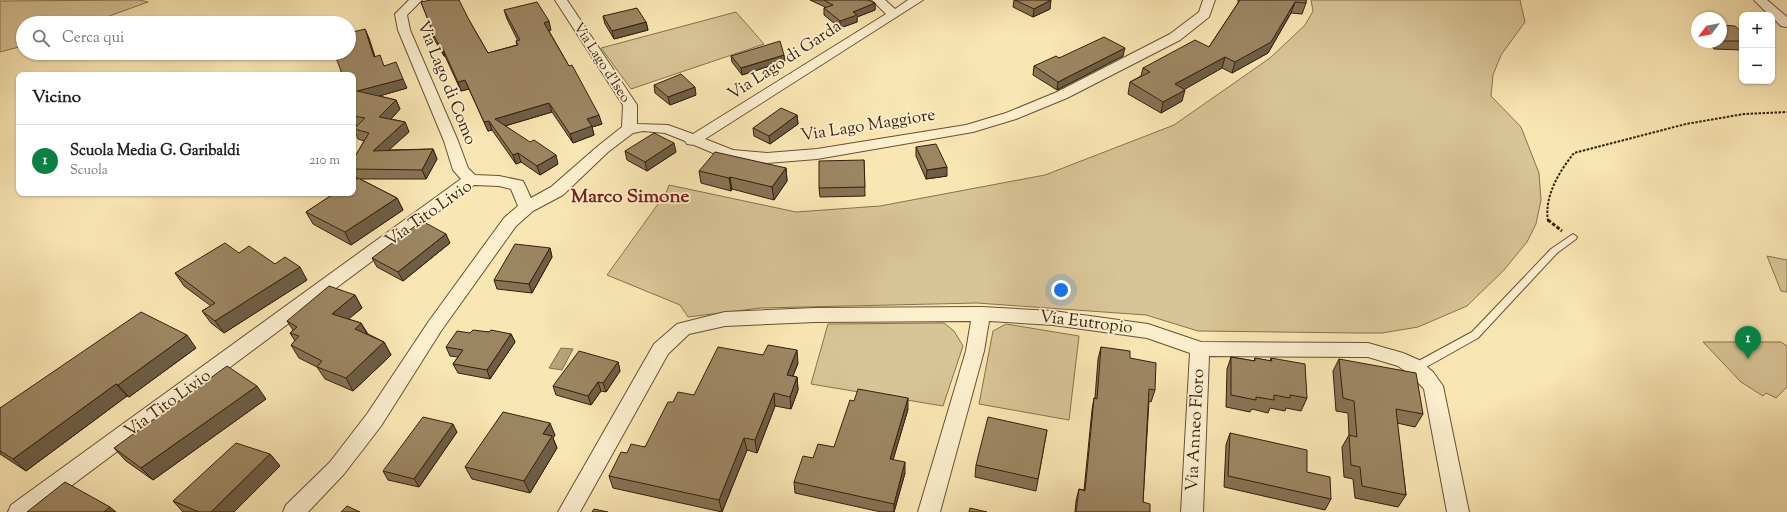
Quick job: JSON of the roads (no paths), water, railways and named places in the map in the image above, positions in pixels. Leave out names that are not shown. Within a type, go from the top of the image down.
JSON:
[{"type":"street","name":"Via Lago di Como","points":[[416,0],[401,14],[404,30],[451,142],[461,170],[471,180]]},
{"type":"street","name":"Via Lago d'Iseo","points":[[561,0],[630,104],[629,129]]},
{"type":"street","points":[[878,0],[892,14]]},
{"type":"street","name":"Via Lago di Garda","points":[[692,141],[892,14],[917,0]]},
{"type":"street","name":"Via Lago Maggiore","points":[[629,129],[643,127],[668,129],[692,141],[730,155],[767,158],[817,154],[968,129],[1011,116],[1062,95],[1175,37],[1204,14],[1209,0]]},
{"type":"street","points":[[1760,0],[1786,22]]},
{"type":"street","points":[[294,512],[337,468],[374,420],[436,326],[510,222],[526,207],[557,191],[603,149],[629,129]]},
{"type":"street","name":"Via Tito Livio","points":[[19,512],[471,180],[499,180],[517,185],[526,207]]},
{"type":"street","points":[[929,512],[975,351],[981,314]]},
{"type":"street","name":"Via Eutropio","points":[[569,512],[661,349],[683,329],[725,319],[815,315],[981,314],[1053,318],[1148,331],[1200,348],[1368,350],[1391,355],[1423,372],[1433,386],[1458,512]]},
{"type":"street","name":"Via Anneo Floro","points":[[1192,512],[1200,348]]},
{"type":"lane","points":[[1416,368],[1475,334],[1554,251],[1573,237]]},
{"type":"place","name":"Scuola Media G. Garibaldi","points":[[1748,359]]},
{"type":"district","name":"Marco Simone","points":[[630,197]]}]
